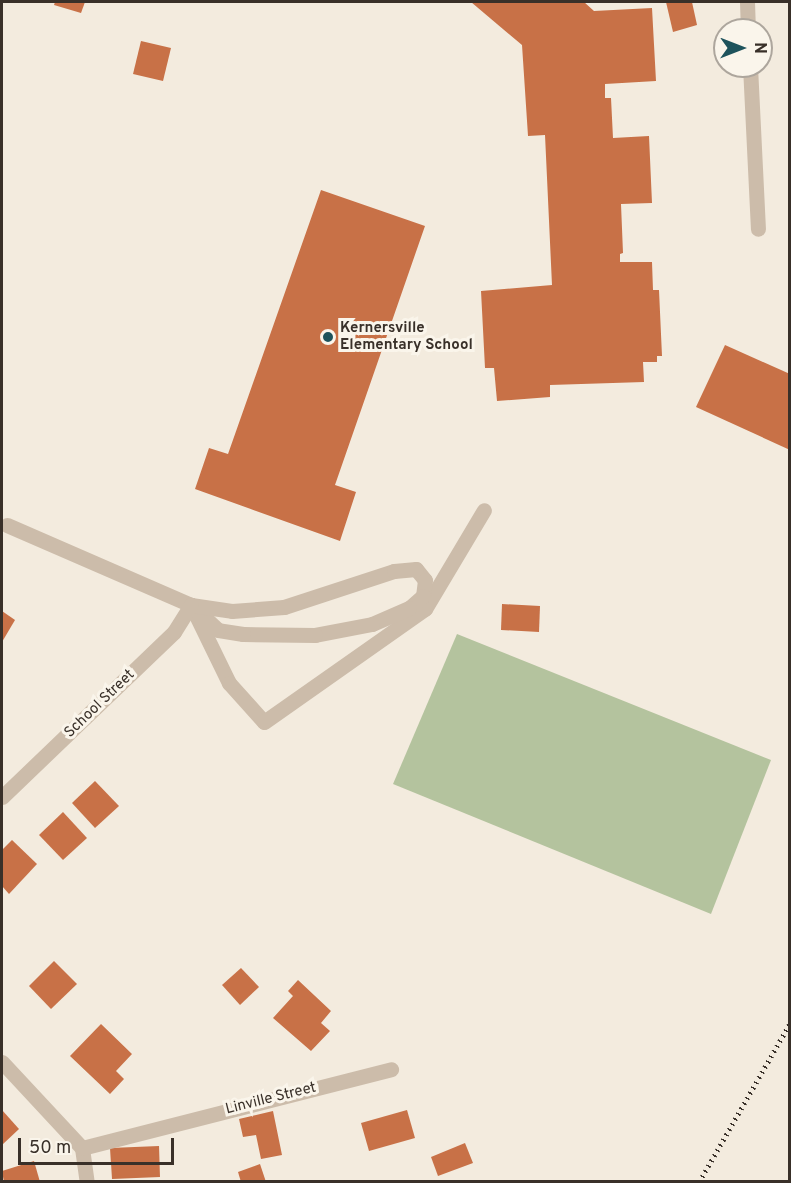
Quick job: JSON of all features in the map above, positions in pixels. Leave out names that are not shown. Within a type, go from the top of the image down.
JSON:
[{"type":"street","points":[[747,2],[748,18]]},
{"type":"street","points":[[751,78],[758,229]]},
{"type":"street","points":[[191,605],[229,683],[264,722],[425,609],[484,510]]},
{"type":"street","points":[[7,525],[191,605],[232,611],[284,607],[405,570],[416,569],[425,580],[423,596],[409,608],[372,624],[315,635],[243,634],[218,630],[191,605]]},
{"type":"street","name":"School Street","points":[[2,797],[174,633],[191,605]]},
{"type":"street","points":[[2,1062],[82,1148],[87,1182]]},
{"type":"street","name":"Linville Street","points":[[82,1148],[391,1069]]},
{"type":"green space","points":[[457,634],[771,760],[711,914],[393,784]]},
{"type":"building","points":[[55,2],[85,2],[81,13],[54,5]]},
{"type":"building","points":[[471,2],[584,2],[594,11],[652,8],[656,81],[605,84],[605,98],[611,98],[613,138],[649,136],[652,203],[621,204],[623,253],[620,254],[620,262],[652,262],[653,290],[659,290],[662,356],[657,356],[657,362],[643,362],[644,382],[550,385],[550,397],[497,401],[494,368],[485,368],[481,291],[552,285],[545,135],[528,136],[522,45]]},
{"type":"building","points":[[666,2],[692,2],[697,25],[673,32]]},
{"type":"building","points":[[141,41],[171,48],[163,81],[133,74]]},
{"type":"building","name":"Kernersville Elementary School","points":[[321,190],[425,226],[335,485],[356,492],[340,541],[195,489],[209,448],[228,454]]},
{"type":"building","points":[[725,345],[790,374],[790,450],[696,407]]},
{"type":"building","points":[[502,604],[540,606],[539,632],[501,630]]},
{"type":"building","points":[[2,611],[15,620],[2,642]]},
{"type":"building","points":[[95,781],[119,806],[95,828],[72,803]]},
{"type":"building","points":[[63,812],[87,838],[63,860],[39,835]]},
{"type":"building","points":[[12,840],[37,864],[9,894],[2,886],[2,850]]},
{"type":"building","points":[[54,961],[77,984],[51,1009],[29,986]]},
{"type":"building","points":[[241,968],[259,987],[240,1005],[222,985]]},
{"type":"building","points":[[298,980],[331,1011],[321,1023],[330,1031],[311,1051],[273,1018],[293,996],[288,991]]},
{"type":"building","points":[[101,1024],[132,1054],[116,1071],[124,1079],[110,1094],[70,1056]]},
{"type":"building","points":[[2,1110],[19,1129],[2,1145]]},
{"type":"building","points":[[407,1110],[415,1138],[369,1151],[361,1123]]},
{"type":"building","points":[[273,1111],[282,1155],[261,1159],[256,1135],[243,1137],[239,1119]]},
{"type":"building","points":[[465,1143],[473,1163],[438,1176],[431,1157]]},
{"type":"building","points":[[159,1146],[160,1177],[112,1179],[110,1148]]},
{"type":"building","points":[[34,1161],[40,1182],[4,1182],[2,1171]]},
{"type":"building","points":[[260,1164],[266,1182],[241,1182],[238,1172]]},
{"type":"railway","points":[[699,1182],[790,1023]]},
{"type":"place","name":"Kernersville Elementary School","points":[[328,337]]}]
